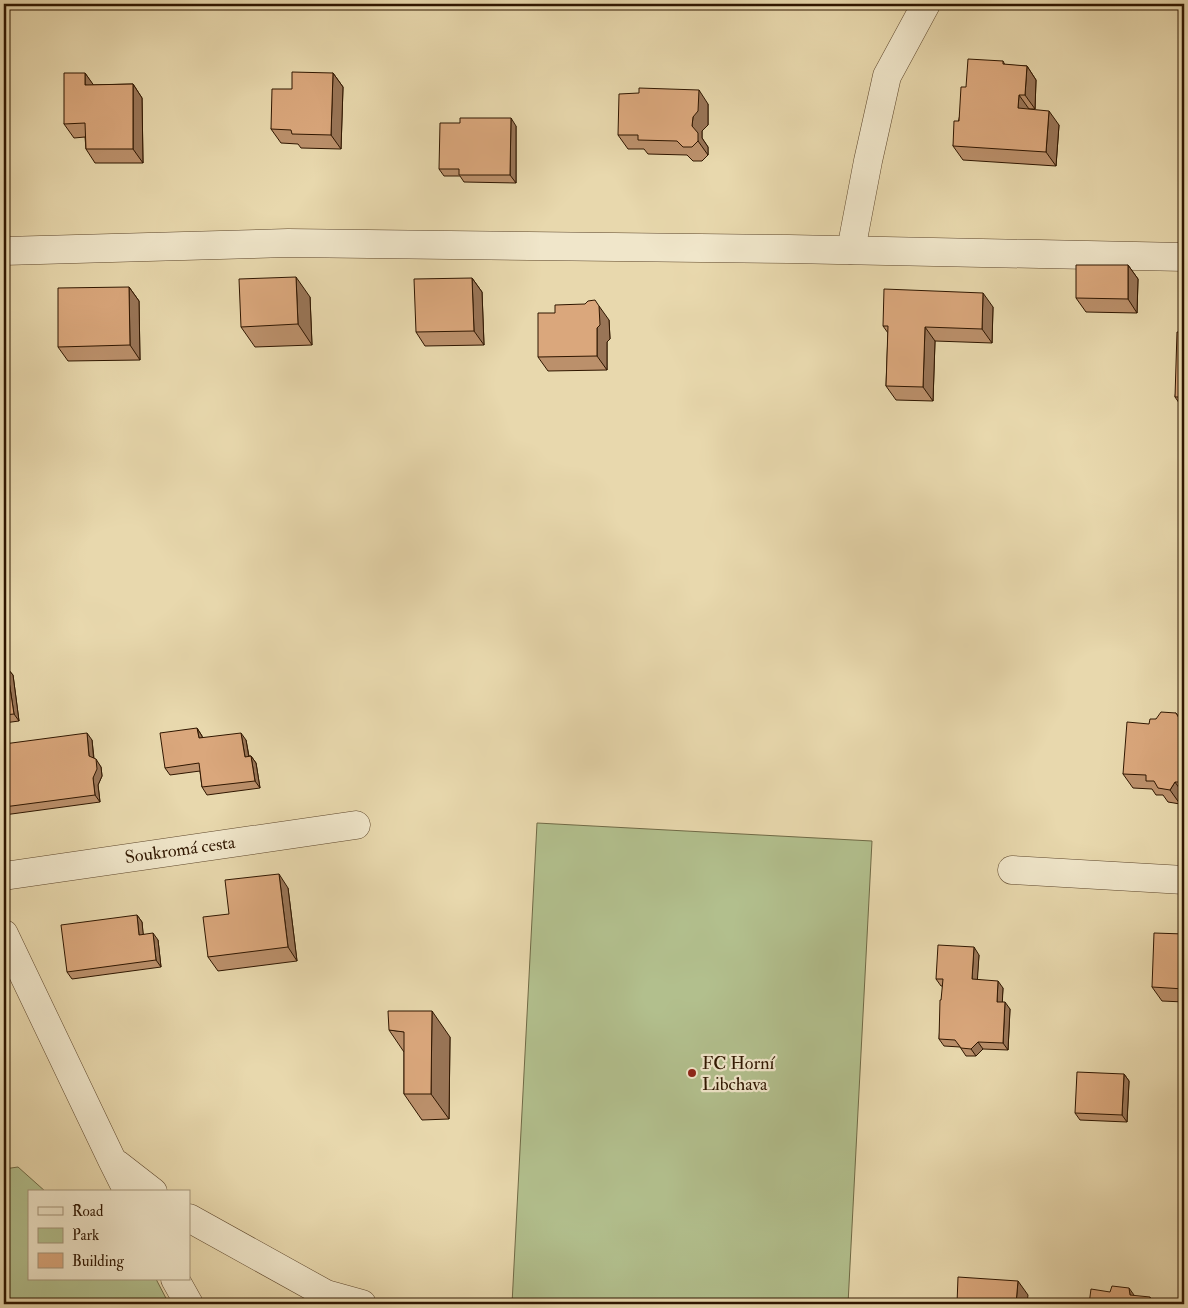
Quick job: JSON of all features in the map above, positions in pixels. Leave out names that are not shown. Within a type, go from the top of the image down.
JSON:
[{"type":"street","points":[[851,250],[868,161],[888,76],[926,4]]},
{"type":"street","points":[[4,251],[288,243],[851,250],[1184,257]]},
{"type":"street","name":"Soukromá cesta","points":[[4,876],[356,825]]},
{"type":"street","points":[[1012,870],[1184,880]]},
{"type":"street","points":[[4,934],[127,1190]]},
{"type":"street","points":[[112,1160],[150,1190]]},
{"type":"street","points":[[190,1219],[326,1294],[362,1304]]},
{"type":"street","points":[[176,1280],[189,1304]]},
{"type":"green space","name":"FC Horní Libchava","points":[[537,823],[872,841],[848,1304],[512,1304]]},
{"type":"green space","points":[[18,1167],[44,1190],[28,1190],[28,1280],[157,1280],[169,1304],[4,1304],[4,1169]]},
{"type":"building","points":[[968,59],[1003,61],[1003,64],[1027,66],[1025,95],[1019,95],[1018,108],[1049,111],[1046,152],[953,146],[954,121],[959,121],[961,87],[966,87]]},
{"type":"building","points":[[292,72],[333,73],[331,135],[292,134],[291,130],[271,129],[272,89],[292,89]]},
{"type":"building","points":[[64,73],[85,73],[85,85],[133,84],[133,149],[86,149],[85,123],[64,124]]},
{"type":"building","points":[[639,88],[699,90],[698,111],[693,117],[692,126],[698,133],[698,141],[692,147],[683,147],[677,141],[638,140],[638,135],[618,135],[619,94],[639,93]]},
{"type":"building","points":[[460,118],[511,118],[510,175],[459,175],[459,169],[439,169],[440,123],[460,123]]},
{"type":"building","points":[[1076,265],[1128,265],[1128,299],[1076,298]]},
{"type":"building","points":[[296,277],[298,324],[241,327],[239,279]]},
{"type":"building","points":[[472,278],[474,331],[416,332],[414,279]]},
{"type":"building","points":[[129,287],[130,345],[58,347],[58,288]]},
{"type":"building","points":[[884,289],[983,293],[982,329],[925,327],[923,387],[886,386],[888,326],[883,326]]},
{"type":"building","points":[[595,300],[599,306],[600,325],[597,328],[597,356],[538,357],[538,313],[555,313],[555,305],[585,304],[588,301]]},
{"type":"building","points":[[1177,332],[1184,332],[1184,397],[1175,397]]},
{"type":"building","points":[[7,668],[14,714],[4,715],[4,669]]},
{"type":"building","points":[[1161,712],[1176,713],[1180,720],[1184,721],[1183,782],[1175,782],[1170,790],[1158,788],[1154,781],[1146,781],[1146,775],[1123,774],[1127,722],[1149,724],[1150,719],[1156,719]]},
{"type":"building","points":[[197,728],[199,738],[241,733],[245,757],[251,756],[255,781],[202,787],[199,763],[165,768],[160,733]]},
{"type":"building","points":[[87,733],[89,756],[96,759],[97,769],[93,778],[95,795],[4,807],[4,744]]},
{"type":"building","points":[[279,874],[288,947],[208,957],[203,917],[229,914],[225,880]]},
{"type":"building","points":[[137,915],[139,935],[153,933],[156,960],[67,972],[61,925]]},
{"type":"building","points":[[1154,933],[1184,934],[1184,989],[1152,987]]},
{"type":"building","points":[[938,945],[974,947],[972,979],[998,981],[997,1002],[1005,1002],[1003,1043],[978,1042],[971,1049],[961,1048],[955,1040],[939,1039],[940,1000],[943,979],[936,979]]},
{"type":"building","points":[[388,1011],[432,1011],[431,1094],[404,1094],[404,1032],[389,1030]]},
{"type":"building","points":[[1077,1072],[1124,1074],[1122,1115],[1075,1113]]},
{"type":"building","points":[[958,1277],[1018,1281],[1016,1304],[957,1304]]},
{"type":"building","points":[[1112,1286],[1129,1288],[1130,1295],[1150,1297],[1149,1304],[1089,1304],[1091,1289],[1110,1292]]},
{"type":"place","name":"FC Horní Libchava","points":[[692,1073]]}]
